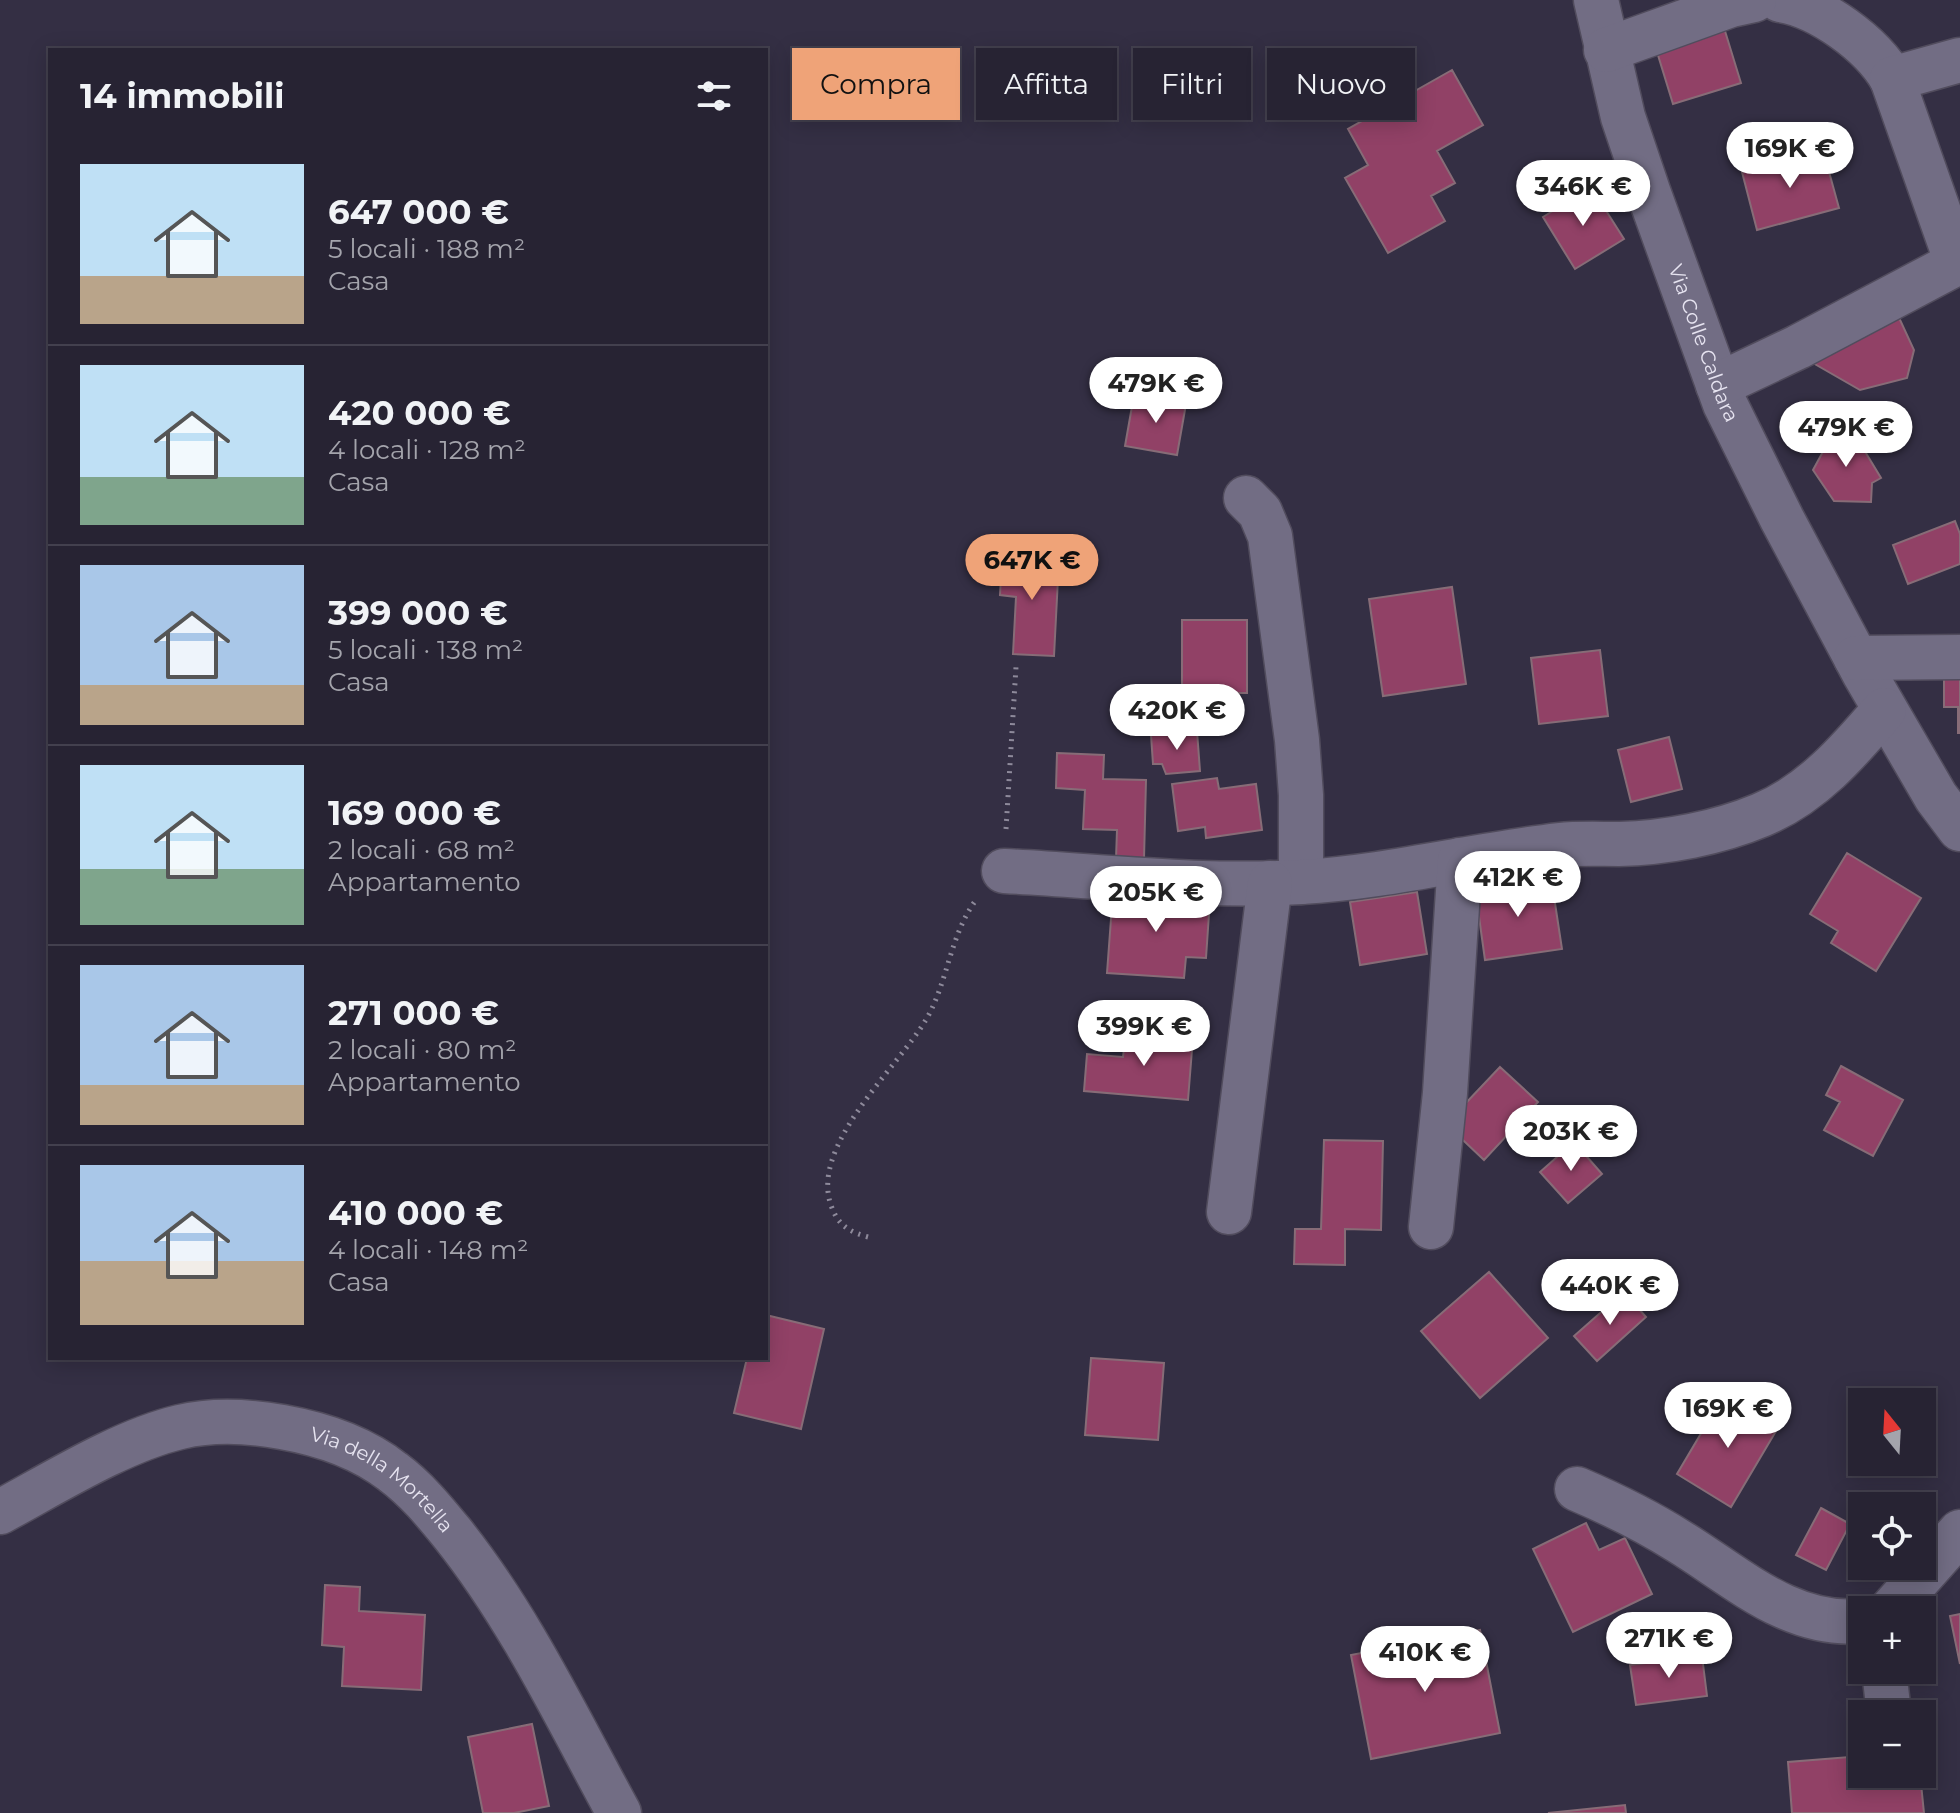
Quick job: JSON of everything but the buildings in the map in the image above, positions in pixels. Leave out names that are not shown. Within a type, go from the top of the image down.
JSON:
[{"type":"street","name":"Via Colle Caldara","points":[[1596,0],[1623,117],[1718,385],[1782,519],[1884,710],[1936,797],[1960,829]]},
{"type":"street","points":[[1606,50],[1731,5],[1754,0]]},
{"type":"street","points":[[1718,385],[1798,347],[1959,262],[1892,79],[1875,53],[1808,9],[1780,0]]},
{"type":"street","points":[[1892,79],[1960,60]]},
{"type":"street","points":[[1229,1212],[1301,795],[1297,740],[1270,536],[1260,512],[1246,498]]},
{"type":"street","points":[[1856,658],[1960,657]]},
{"type":"street","points":[[1004,871],[1285,882],[1558,845],[1633,843],[1712,831],[1751,819],[1788,802],[1811,786],[1848,751],[1884,710]]},
{"type":"street","points":[[1431,1227],[1445,1093],[1460,860]]},
{"type":"street","name":"Via della Mortella","points":[[0,1512],[136,1443],[195,1424],[260,1423],[304,1431],[346,1445],[377,1461],[404,1481],[437,1515],[471,1558],[525,1639],[619,1813]]},
{"type":"street","points":[[1577,1489],[1644,1520],[1775,1603],[1820,1619],[1848,1620]]},
{"type":"street","points":[[1903,1596],[1960,1532]]},
{"type":"path","points":[[868,1237],[847,1230],[836,1219],[826,1190],[827,1172],[863,1103],[926,1020],[939,994],[964,919],[1004,871],[1016,667]]}]
